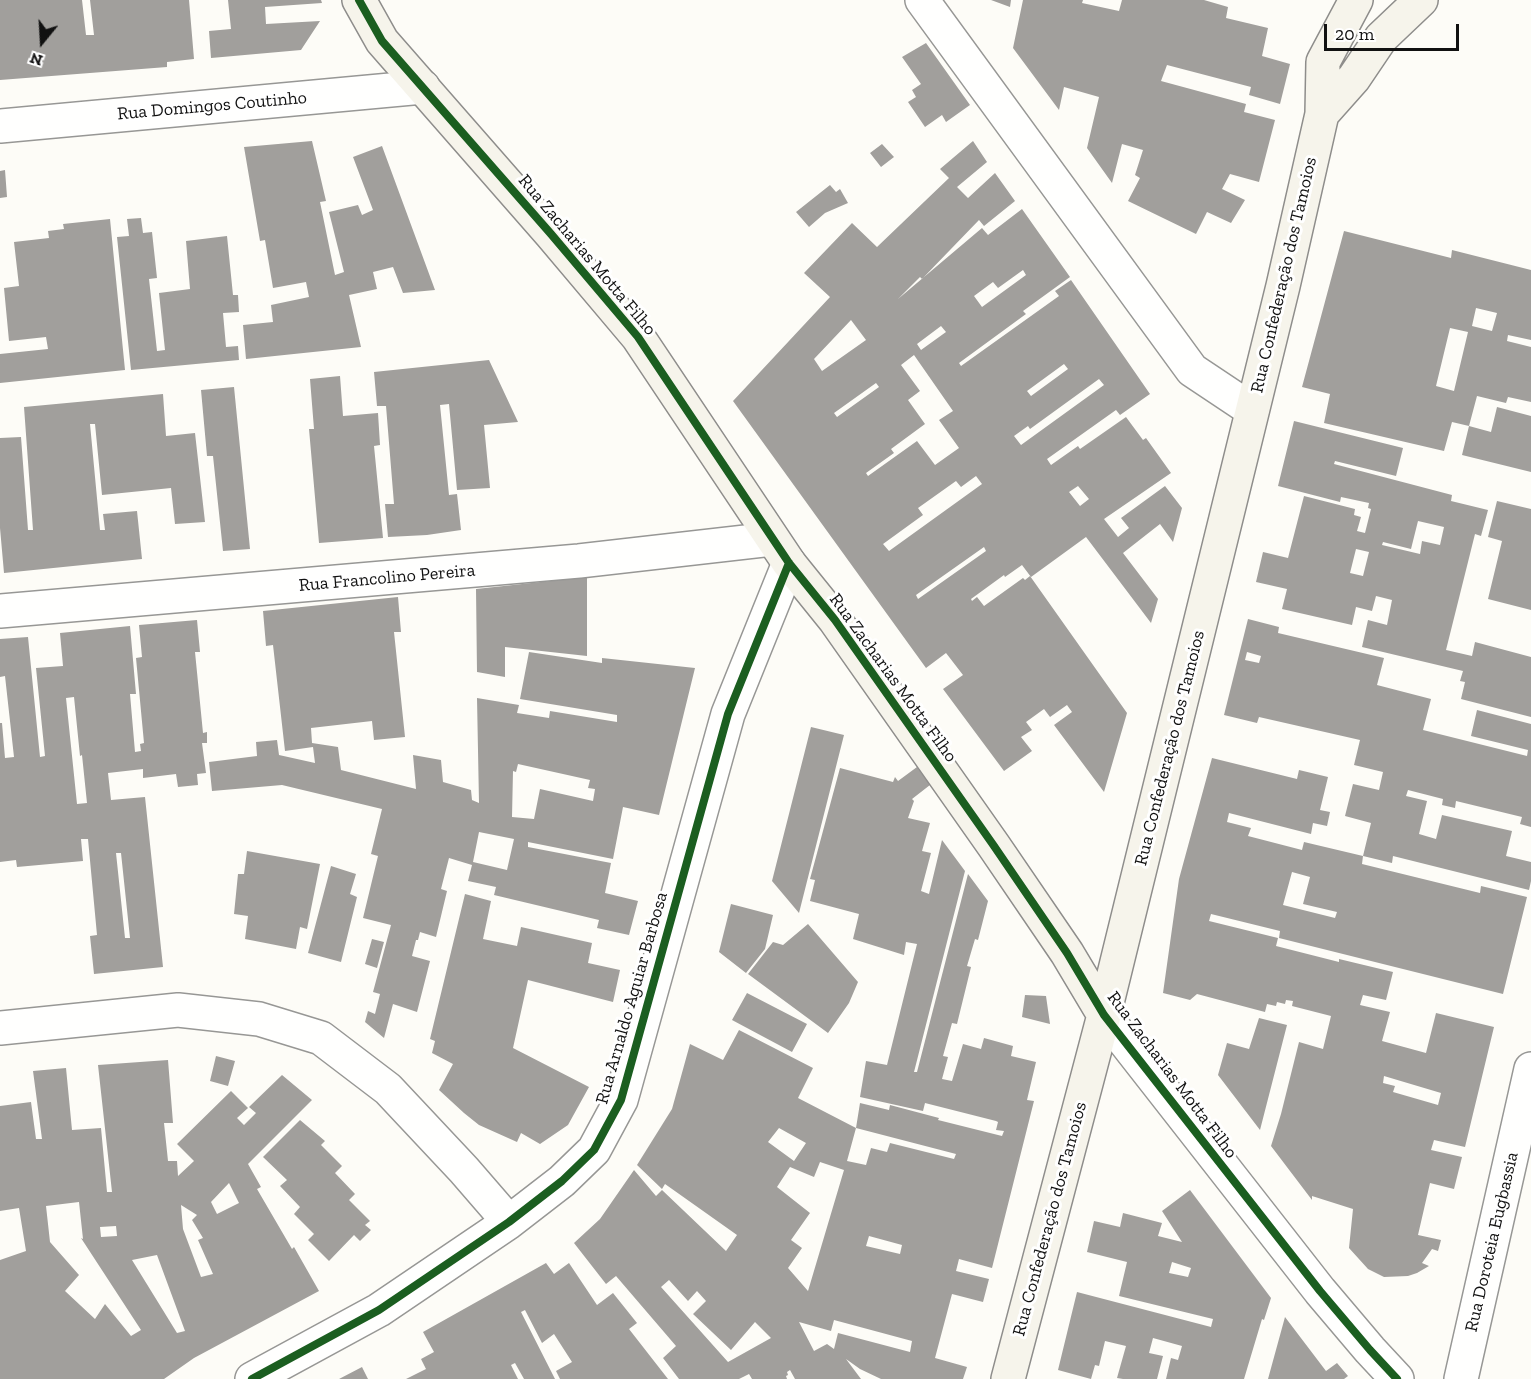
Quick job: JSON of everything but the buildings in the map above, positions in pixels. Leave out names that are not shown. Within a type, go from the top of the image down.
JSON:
[{"type":"main road","name":"Rua Zacharias Motta Filho","points":[[359,0],[382,41],[638,337],[781,551],[835,620],[1067,953],[1104,1015]]},
{"type":"main road","name":"Rua Confederação dos Tamoios","points":[[1008,1379],[1104,1015],[1283,286],[1322,114],[1323,63],[1356,0]]},
{"type":"main road","name":"Rua Confederação dos Tamoios","points":[[1322,114],[1354,78],[1382,38],[1421,0]]},
{"type":"street","points":[[922,0],[1192,370],[1252,410]]},
{"type":"street","name":"Rua Domingos Coutinho","points":[[0,126],[423,87]]},
{"type":"street","name":"Rua Francolino Pereira","points":[[0,611],[579,561],[781,551]]},
{"type":"street","name":"Rua Arnaldo Aguiar Barbosa","points":[[252,1379],[379,1310],[509,1222],[562,1181],[594,1150],[621,1100],[728,714],[781,551]]},
{"type":"street","points":[[0,1028],[178,1010],[259,1019],[321,1038],[388,1089],[509,1222]]},
{"type":"street","name":"Rua Zacharias Motta Filho","points":[[1104,1015],[1320,1291],[1397,1379]]},
{"type":"street","name":"Rua Doroteia Eugbassia","points":[[1461,1379],[1531,1069]]},
{"type":"cycle path","points":[[359,0],[382,41],[638,337],[789,563],[835,620],[994,846],[1067,953],[1104,1015],[1320,1291],[1397,1379]]},
{"type":"cycle path","points":[[252,1379],[379,1310],[509,1222],[562,1181],[594,1150],[621,1100],[728,714],[789,563]]}]
